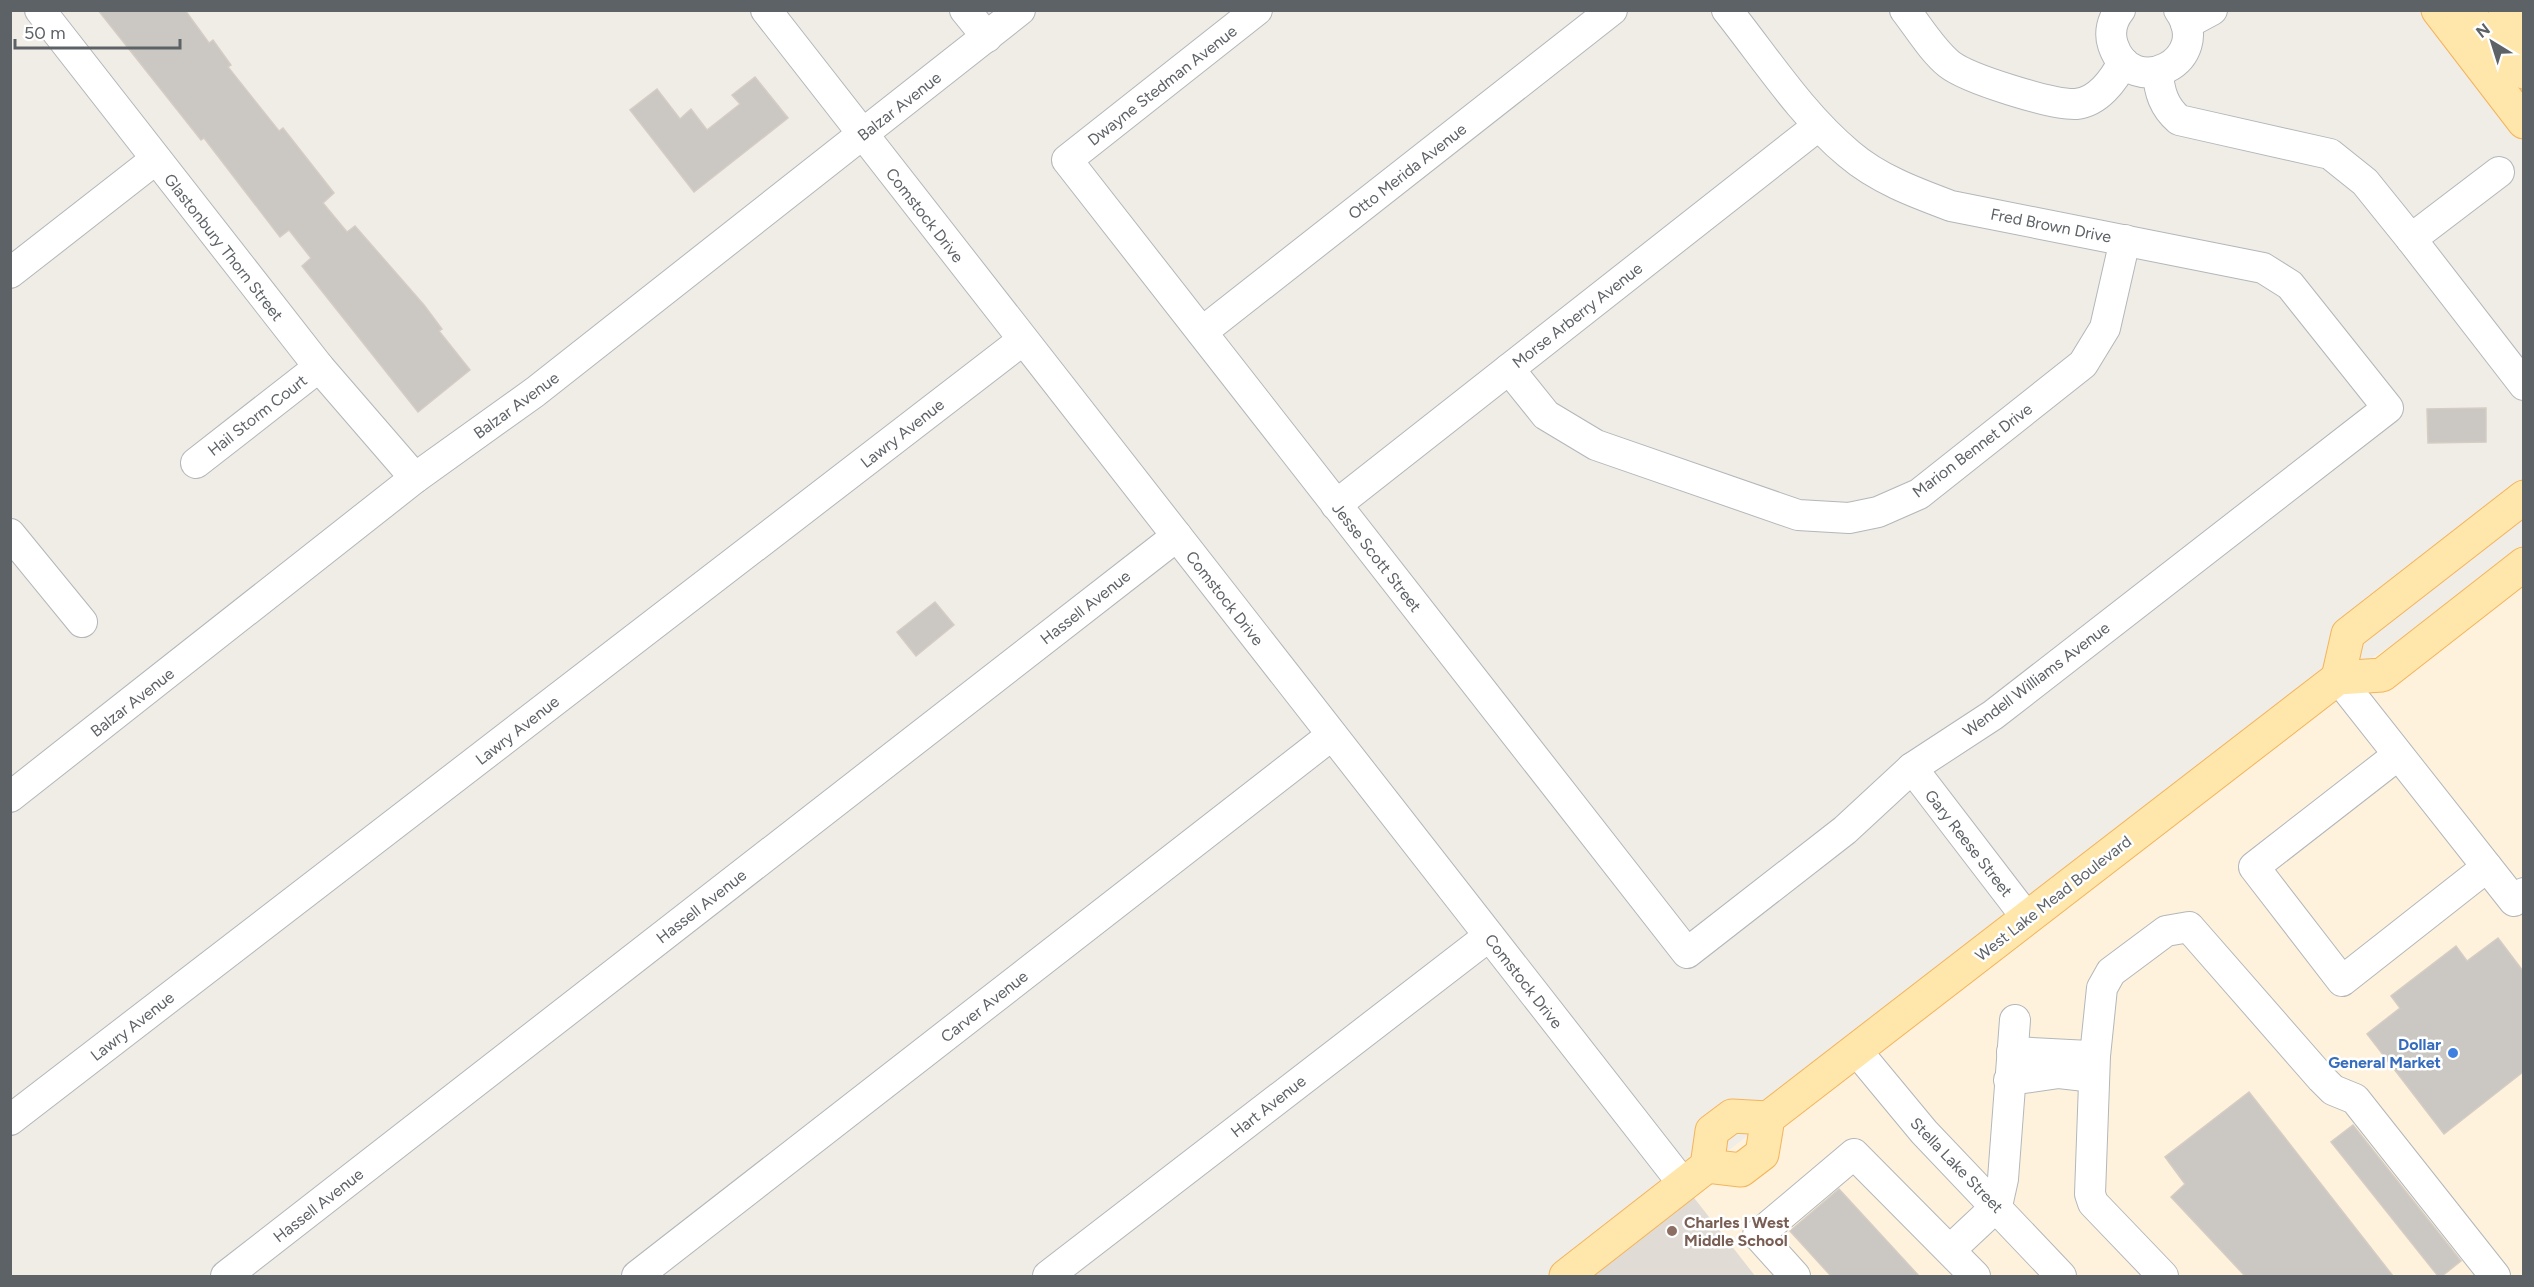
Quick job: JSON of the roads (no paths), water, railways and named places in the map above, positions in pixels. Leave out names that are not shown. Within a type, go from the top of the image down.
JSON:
[{"type":"main road","points":[[2438,10],[2523,122]]},
{"type":"main road","points":[[2458,10],[2473,20],[2515,67],[2523,72]]},
{"type":"main road","points":[[2505,10],[2523,34]]},
{"type":"main road","points":[[2523,497],[2348,634],[2338,678],[2382,675],[2523,564]]},
{"type":"main road","name":"West Lake Mead Boulevard","points":[[1695,1175],[1712,1131],[1732,1116],[1768,1118],[2338,678]]},
{"type":"main road","points":[[1566,1276],[1695,1175]]},
{"type":"street","name":"Glastonbury Thorn Street","points":[[40,10],[318,367],[415,478]]},
{"type":"street","name":"Comstock Drive","points":[[766,10],[1489,936],[1695,1175]]},
{"type":"street","points":[[964,10],[987,37]]},
{"type":"street","name":"Balzar Avenue","points":[[10,797],[415,478],[535,392],[1020,10]]},
{"type":"street","name":"Dwayne Stedman Avenue","points":[[1067,160],[1257,10]]},
{"type":"street","name":"Otto Merida Avenue","points":[[1202,332],[1612,10]]},
{"type":"street","name":"Fred Brown Drive","points":[[1727,10],[1818,126],[1851,156],[1909,191],[1951,206],[2263,268],[2290,285],[2388,408]]},
{"type":"street","points":[[1905,10],[1936,51],[1950,65],[1984,81],[2023,94],[2077,104],[2093,98],[2106,87],[2116,75],[2122,62]]},
{"type":"street","points":[[2120,10],[2112,27],[2111,40],[2115,52],[2122,62],[2145,73],[2169,68],[2179,59],[2185,49],[2193,15]]},
{"type":"street","points":[[2158,72],[2162,97],[2169,111],[2179,120],[2330,154],[2365,182],[2411,238],[2523,385]]},
{"type":"street","name":"Morse Arberry Avenue","points":[[1336,505],[1818,126]]},
{"type":"street","points":[[10,273],[156,159]]},
{"type":"street","name":"Jesse Scott Street","points":[[1067,160],[1687,954]]},
{"type":"street","points":[[2411,238],[2499,172]]},
{"type":"street","name":"Marion Bennet Drive","points":[[1509,369],[1546,414],[1596,445],[1798,515],[1849,518],[1878,512],[1919,494],[2083,364],[2105,328],[2125,240]]},
{"type":"street","name":"Lawry Avenue","points":[[10,1120],[1023,340]]},
{"type":"street","name":"Hail Storm Court","points":[[196,463],[318,367]]},
{"type":"street","name":"Wendell Williams Avenue","points":[[1687,954],[1845,830],[1912,768],[1992,716],[2388,408]]},
{"type":"street","points":[[10,534],[82,621]]},
{"type":"street","name":"Hassell Avenue","points":[[226,1276],[1177,536]]},
{"type":"street","points":[[2338,678],[2514,901],[2523,893]]},
{"type":"street","name":"Carver Avenue","points":[[637,1276],[1332,735]]},
{"type":"street","points":[[2398,754],[2254,867],[2342,981],[2487,867]]},
{"type":"street","name":"Gary Reese Street","points":[[1912,768],[2027,918]]},
{"type":"street","points":[[2163,1276],[2093,1203],[2090,1194],[2095,1066],[2102,988],[2111,972],[2166,931],[2189,927],[2322,1079],[2333,1090],[2355,1099],[2495,1276]]},
{"type":"street","name":"Hart Avenue","points":[[1048,1276],[1489,936]]},
{"type":"street","points":[[1950,1250],[1997,1206],[2003,1179],[2015,1020]]},
{"type":"street","name":"Stella Lake Street","points":[[1856,1050],[1924,1132],[1997,1206],[2061,1276]]},
{"type":"street","points":[[2011,1066],[2059,1073],[2095,1066]]},
{"type":"street","points":[[1795,1276],[1758,1236],[1854,1154],[1975,1276]]},
{"type":"place","name":"Dollar General Market","points":[[2453,1053]]},
{"type":"place","name":"Charles I West Middle School","points":[[1672,1231]]}]
